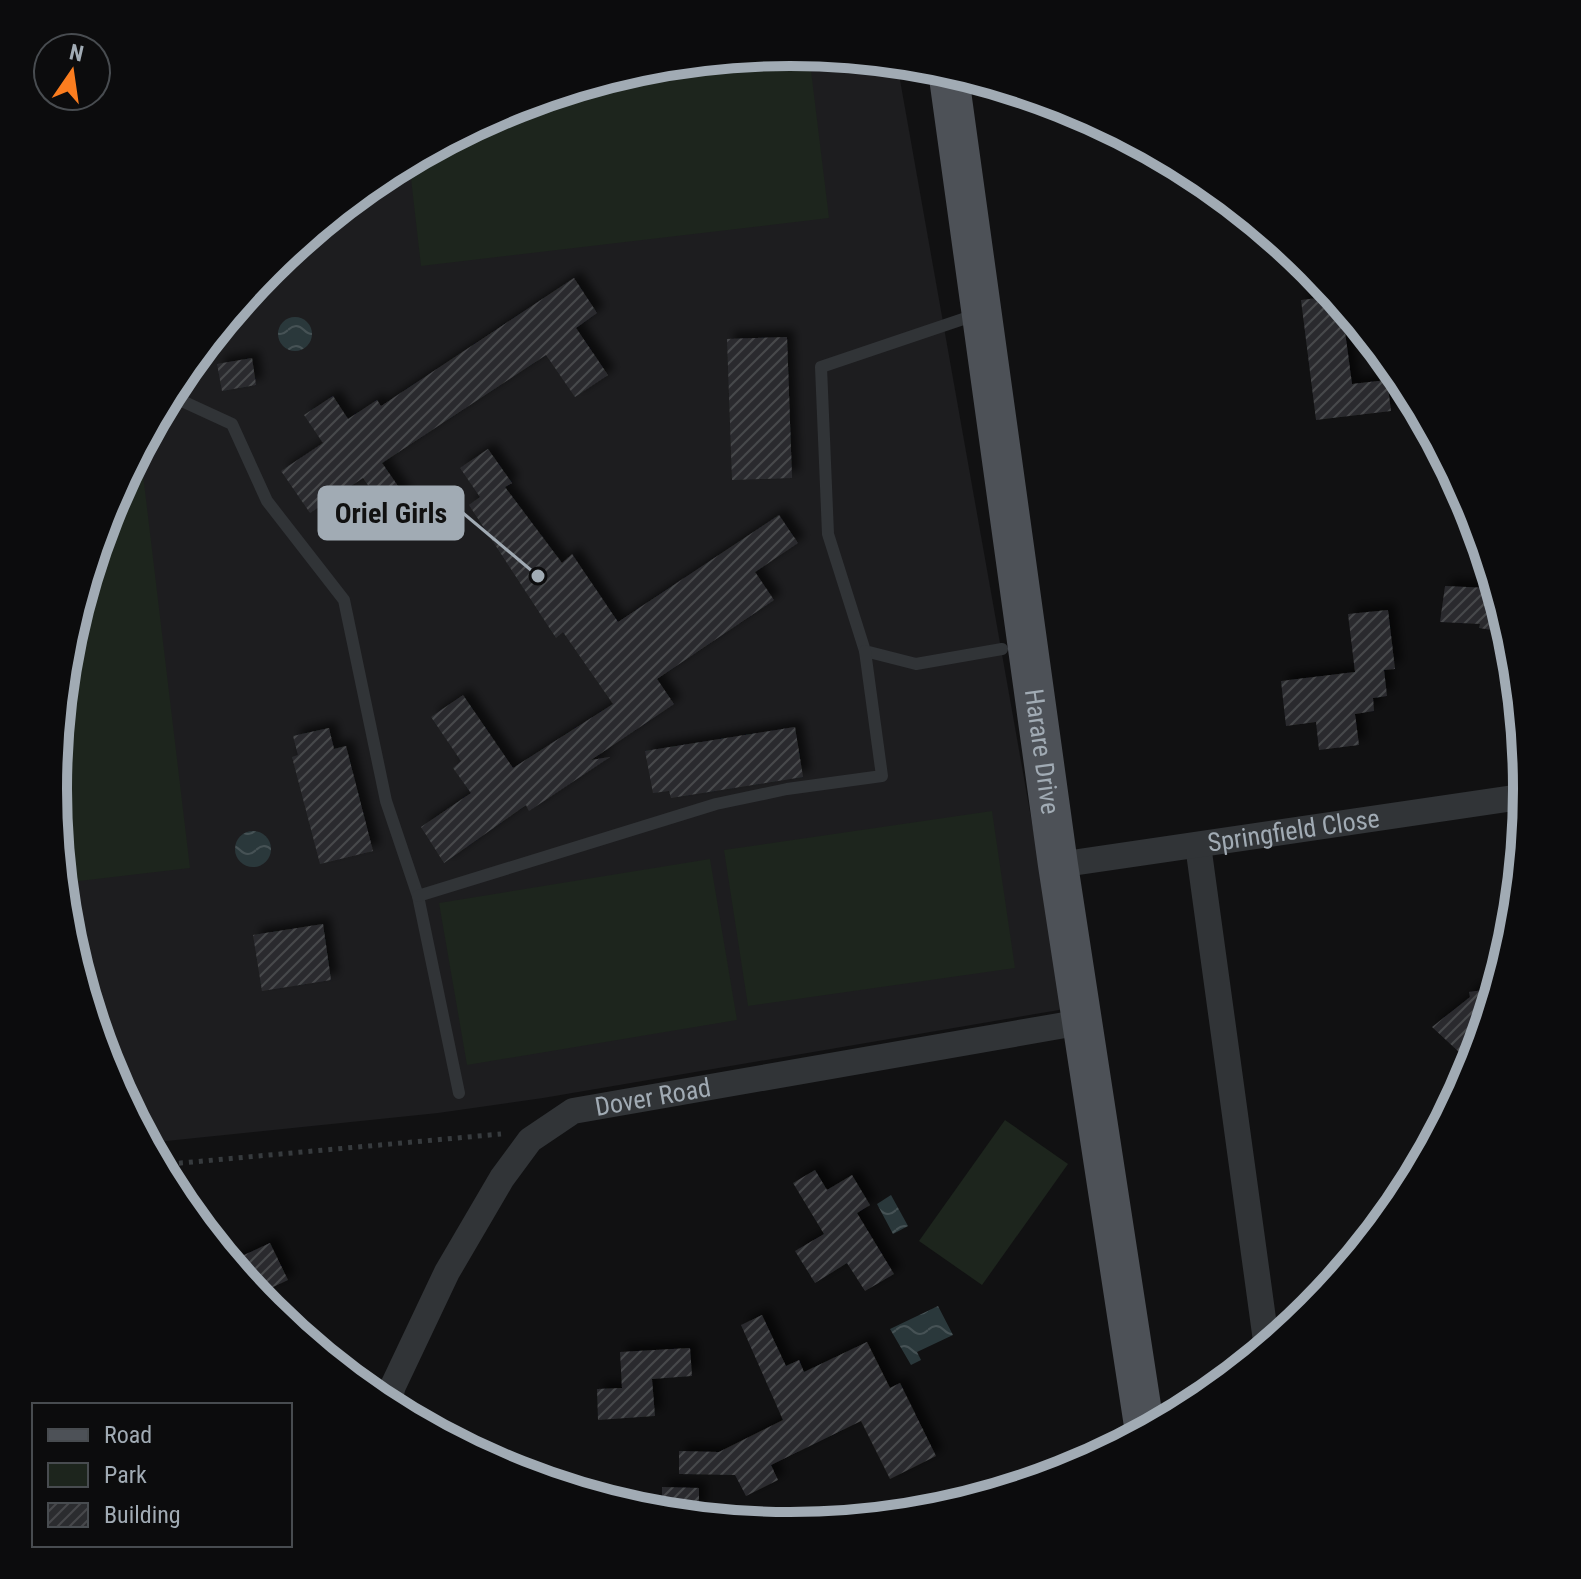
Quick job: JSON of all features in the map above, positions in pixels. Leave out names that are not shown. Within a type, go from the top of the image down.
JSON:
[{"type":"main road","name":"Harare Drive","points":[[950,84],[1058,865],[1143,1421]]},
{"type":"street","name":"Springfield Close","points":[[1058,865],[1514,798]]},
{"type":"street","points":[[1198,845],[1265,1335]]},
{"type":"street","name":"Dover Road","points":[[391,1392],[447,1272],[502,1178],[530,1140],[573,1111],[1082,1022]]},
{"type":"lane","points":[[418,896],[716,804],[787,789],[882,776],[865,651],[828,534],[821,367],[982,313]]},
{"type":"lane","points":[[181,401],[232,424],[267,501],[344,600],[386,801],[418,896],[459,1093]]},
{"type":"lane","points":[[865,651],[916,664],[1002,649]]},
{"type":"path","points":[[172,1164],[543,1131]]},
{"type":"shaded area","points":[[790,66],[899,74],[1065,1009],[438,1113],[159,1142],[122,1066],[105,1022],[81,931],[69,837],[67,790],[73,695],[92,602],[122,513],[164,428],[189,388],[247,312],[313,246],[389,188],[429,163],[514,121],[558,104],[649,80],[696,72]]},
{"type":"green space","points":[[811,67],[829,218],[421,266],[411,175],[471,141],[558,104],[649,80],[743,68]]},
{"type":"green space","points":[[142,469],[190,868],[73,882],[67,790],[73,695],[81,648],[105,557]]},
{"type":"green space","points":[[992,811],[1015,968],[748,1006],[724,850]]},
{"type":"green space","points":[[710,859],[737,1020],[467,1065],[439,903]]},
{"type":"green space","points":[[1005,1120],[1068,1164],[982,1285],[919,1241]]},
{"type":"water","points":[[295,317],[307,322],[312,334],[307,346],[295,351],[283,346],[278,334],[283,322]]},
{"type":"water","points":[[253,831],[266,836],[271,849],[266,862],[253,867],[240,862],[235,849],[240,836]]},
{"type":"water","points":[[891,1195],[908,1226],[893,1234],[877,1204]]},
{"type":"water","points":[[938,1306],[953,1335],[917,1352],[921,1360],[911,1365],[890,1329]]},
{"type":"building","points":[[574,278],[597,313],[576,328],[608,375],[575,397],[546,355],[382,463],[405,496],[385,510],[363,478],[310,513],[281,471],[323,443],[304,415],[333,396],[348,419],[377,400],[381,406]]},
{"type":"building","points":[[1321,298],[1344,324],[1352,384],[1386,380],[1391,411],[1316,420],[1301,300]]},
{"type":"building","points":[[787,337],[792,478],[732,480],[727,339]]},
{"type":"building","points":[[252,358],[256,385],[222,391],[217,364]]},
{"type":"building","points":[[488,449],[512,483],[505,487],[562,563],[572,554],[618,622],[779,515],[798,543],[755,572],[774,600],[657,679],[674,704],[591,760],[610,757],[529,811],[526,805],[444,863],[421,827],[471,793],[453,768],[461,761],[431,717],[463,695],[513,768],[613,704],[563,632],[556,638],[469,505],[480,497],[460,468]]},
{"type":"building","points":[[1445,586],[1485,588],[1496,631],[1479,628],[1480,624],[1440,622]]},
{"type":"building","points":[[1388,610],[1395,669],[1384,670],[1387,696],[1373,698],[1374,711],[1355,714],[1359,745],[1319,750],[1316,722],[1286,726],[1281,681],[1355,672],[1348,614]]},
{"type":"building","points":[[795,727],[803,777],[671,798],[669,791],[653,793],[645,751]]},
{"type":"building","points":[[329,728],[334,749],[346,746],[373,851],[320,864],[292,757],[298,755],[293,736]]},
{"type":"building","points":[[323,924],[331,980],[262,991],[253,935]]},
{"type":"building","points":[[1485,990],[1463,1056],[1432,1027],[1470,997],[1469,992]]},
{"type":"building","points":[[815,1170],[827,1190],[852,1175],[870,1205],[857,1213],[894,1274],[865,1291],[847,1263],[815,1283],[795,1251],[824,1234],[793,1183]]},
{"type":"building","points":[[270,1243],[288,1280],[268,1289],[239,1257]]},
{"type":"building","points":[[762,1315],[786,1366],[799,1360],[804,1372],[867,1342],[890,1388],[900,1383],[936,1456],[890,1479],[861,1421],[771,1465],[778,1480],[746,1496],[735,1475],[679,1474],[679,1451],[719,1452],[783,1420],[741,1325]]},
{"type":"building","points":[[690,1348],[692,1376],[652,1379],[655,1416],[598,1420],[597,1389],[622,1388],[620,1352]]},
{"type":"building","points":[[662,1487],[699,1488],[699,1507],[662,1501]]},
{"type":"place","name":"Oriel Girls","points":[[538,576]]}]
